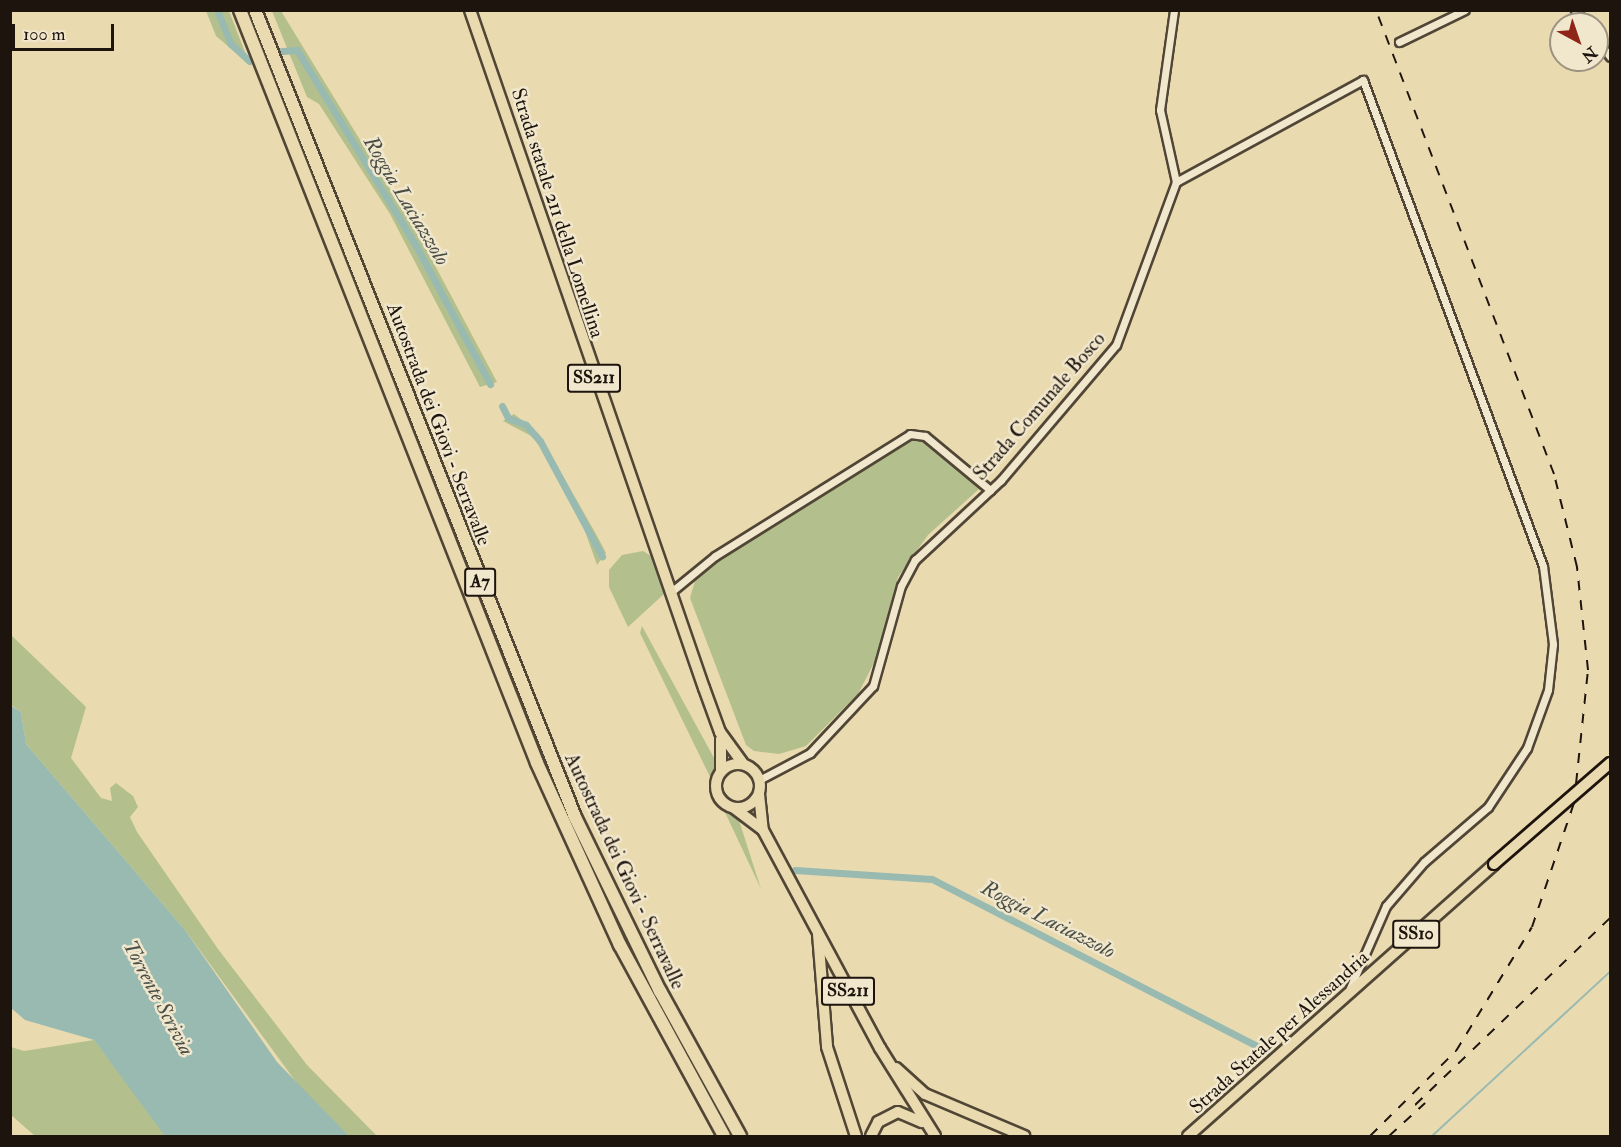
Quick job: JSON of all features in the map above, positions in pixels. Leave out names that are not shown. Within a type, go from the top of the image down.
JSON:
[{"type":"highway","name":"Autostrada dei Giovi - Serravalle","points":[[240,10],[550,795],[620,945],[724,1137]]},
{"type":"highway","name":"Autostrada dei Giovi - Serravalle","points":[[255,10],[571,808],[660,991],[740,1137]]},
{"type":"main road","name":"Strada statale 211 della Lomellina","points":[[470,10],[720,732],[743,764],[759,780],[763,830],[880,1048],[932,1132]]},
{"type":"main road","name":"Strada statale 211 della Lomellina","points":[[720,732],[721,771],[717,794],[763,830]]},
{"type":"main road","name":"Strada Statale per Alessandria","points":[[1191,1135],[1494,864],[1611,763]]},
{"type":"main road","points":[[721,771],[743,764]]},
{"type":"main road","points":[[734,808],[747,806],[759,794]]},
{"type":"main road","points":[[818,934],[827,1047],[856,1137]]},
{"type":"main road","points":[[880,1048],[925,1094],[1024,1137]]},
{"type":"main road","points":[[871,1137],[878,1122],[898,1112],[932,1132]]},
{"type":"street","points":[[1174,10],[1160,110],[1176,182],[1363,80],[1544,566],[1553,644],[1548,690],[1527,748],[1488,807],[1424,862],[1386,906],[1360,970],[1338,1003]]},
{"type":"street","points":[[1399,42],[1465,10]]},
{"type":"street","name":"Strada Comunale Bosco","points":[[759,780],[810,753],[873,686],[907,573],[940,531],[990,490],[1116,345],[1176,182]]},
{"type":"street","points":[[671,592],[715,556],[910,434],[925,436],[990,490]]},
{"type":"green space","points":[[206,11],[229,11],[250,65],[216,36]]},
{"type":"green space","points":[[272,11],[281,11],[422,241],[497,382],[480,387],[390,214],[319,104],[307,97]]},
{"type":"green space","points":[[514,414],[539,434],[596,534],[606,553],[597,565],[581,520],[535,438],[503,421]]},
{"type":"green space","points":[[921,439],[975,479],[979,489],[928,535],[898,577],[879,653],[858,694],[806,746],[779,754],[754,751],[746,745],[690,598],[695,581],[714,561],[904,443]]},
{"type":"green space","points":[[643,551],[651,556],[664,594],[628,627],[609,587],[609,570],[622,555]]},
{"type":"green space","points":[[642,626],[720,769],[713,783],[640,633]]},
{"type":"green space","points":[[10,634],[86,707],[71,758],[101,798],[112,801],[110,788],[116,783],[133,796],[138,807],[130,817],[137,832],[218,949],[307,1065],[377,1136],[349,1136],[307,1097],[185,930],[26,744],[21,712],[11,705]]},
{"type":"green space","points":[[723,808],[736,811],[761,889]]},
{"type":"green space","points":[[94,1040],[165,1136],[35,1136],[11,1115],[11,1047],[24,1051]]},
{"type":"water","name":"Torrente Scrivia","points":[[10,705],[21,712],[26,744],[185,930],[277,1062],[349,1136],[165,1136],[94,1040],[25,1020],[11,1008]]},
{"type":"waterway","name":"Roggia Laciazzolo","points":[[217,10],[231,44],[249,61]]},
{"type":"waterway","name":"Roggia Laciazzolo","points":[[282,51],[297,50],[415,244],[490,384]]},
{"type":"waterway","name":"Roggia Laciazzolo","points":[[502,406],[508,418],[526,425],[540,441],[602,556]]},
{"type":"waterway","name":"Roggia Laciazzolo","points":[[795,870],[932,879],[1271,1053]]},
{"type":"waterway","points":[[1432,1136],[1610,972]]},
{"type":"railway","points":[[1370,1136],[1456,1051],[1532,927],[1574,803],[1588,670],[1577,567],[1554,474],[1376,10]]},
{"type":"railway","points":[[1415,1105],[1610,918]]},
{"type":"railway","points":[[1389,1136],[1425,1103]]}]
